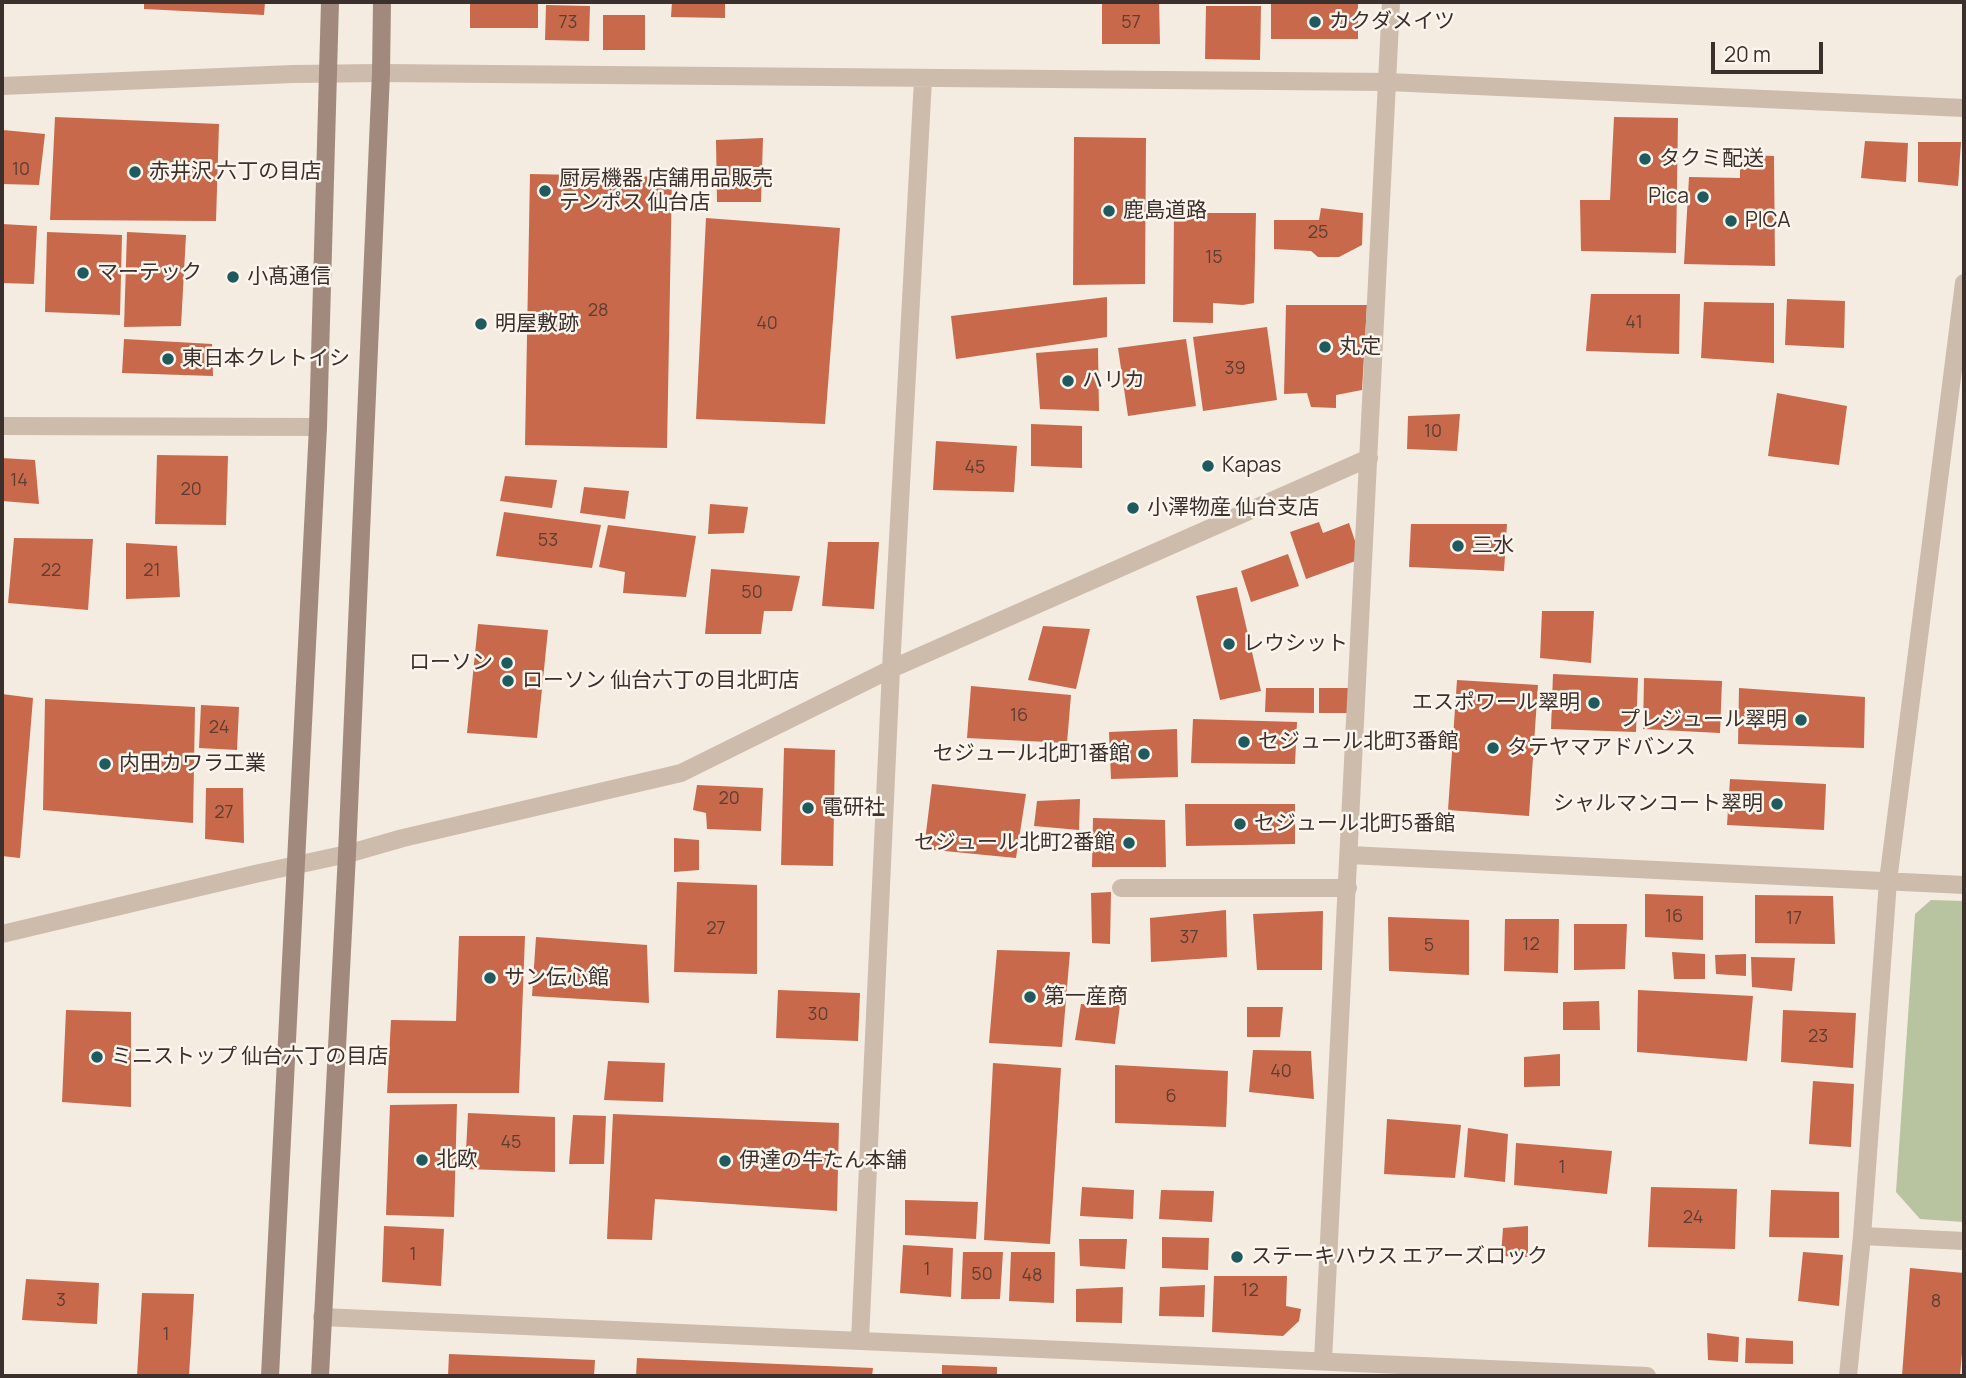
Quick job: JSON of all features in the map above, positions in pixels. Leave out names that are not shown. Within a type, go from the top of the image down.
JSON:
[{"type":"street","points":[[270,1376],[318,427],[330,2]]},
{"type":"street","points":[[320,1376],[347,854],[382,2]]},
{"type":"street","points":[[1323,1361],[1391,2]]},
{"type":"street","points":[[2,86],[381,73],[1388,82],[1964,108]]},
{"type":"street","points":[[860,1340],[891,669],[923,79]]},
{"type":"street","points":[[1848,1376],[1862,1236],[1888,881],[1964,283]]},
{"type":"street","points":[[2,426],[318,427]]},
{"type":"street","points":[[2,934],[347,854],[403,838],[681,772],[891,669],[1369,458]]},
{"type":"street","points":[[1349,855],[1964,885]]},
{"type":"street","points":[[1121,888],[1348,888]]},
{"type":"street","points":[[1862,1236],[1964,1241]]},
{"type":"street","points":[[322,1317],[1647,1376]]},
{"type":"green space","points":[[1931,900],[1964,901],[1964,1222],[1920,1219],[1896,1192],[1915,914]]},
{"type":"building","points":[[144,2],[265,2],[264,15],[144,9]]},
{"type":"building","points":[[470,2],[538,2],[538,28],[470,28]]},
{"type":"building","points":[[672,2],[725,2],[725,18],[671,17]]},
{"type":"building","points":[[1102,2],[1159,2],[1160,44],[1102,44]]},
{"type":"building","name":"カクダメイツ","points":[[1358,3],[1358,39],[1271,39],[1271,4]]},
{"type":"building","points":[[546,5],[590,6],[589,41],[545,40]]},
{"type":"building","points":[[1206,6],[1261,6],[1260,60],[1205,59]]},
{"type":"building","points":[[603,15],[645,15],[645,50],[603,50]]},
{"type":"building","name":"赤井沢 六丁の目店","points":[[55,117],[219,124],[216,221],[50,220]]},
{"type":"building","name":"タクミ配送","points":[[1614,117],[1678,118],[1676,253],[1581,251],[1580,200],[1610,200]]},
{"type":"building","points":[[3,130],[45,134],[39,185],[2,184]]},
{"type":"building","name":"鹿島道路","points":[[1074,137],[1146,138],[1145,284],[1073,285]]},
{"type":"building","points":[[763,138],[761,202],[717,202],[716,140]]},
{"type":"building","points":[[1865,141],[1908,143],[1906,182],[1861,178]]},
{"type":"building","points":[[1918,142],[1961,142],[1958,186],[1918,182]]},
{"type":"building","name":"PICA","points":[[1740,155],[1774,156],[1775,266],[1684,264],[1689,177],[1740,178]]},
{"type":"building","points":[[530,174],[672,177],[667,448],[525,445]]},
{"type":"building","points":[[1321,208],[1363,213],[1362,245],[1339,257],[1318,257],[1311,251],[1274,249],[1274,220],[1319,220]]},
{"type":"building","points":[[1174,213],[1256,213],[1254,303],[1213,303],[1213,323],[1173,322]]},
{"type":"building","points":[[706,218],[840,228],[825,424],[696,419]]},
{"type":"building","points":[[2,224],[37,226],[34,284],[2,283]]},
{"type":"building","name":"マーテック","points":[[47,232],[122,235],[120,315],[45,312]]},
{"type":"building","points":[[127,232],[186,235],[181,326],[124,327]]},
{"type":"building","points":[[1591,294],[1680,294],[1679,354],[1586,351]]},
{"type":"building","points":[[1107,297],[1107,337],[956,359],[951,316]]},
{"type":"building","points":[[1787,299],[1845,301],[1844,348],[1785,345]]},
{"type":"building","points":[[1704,302],[1774,303],[1774,363],[1701,358]]},
{"type":"building","name":"丸定","points":[[1286,305],[1367,305],[1362,390],[1336,395],[1336,408],[1311,407],[1307,393],[1284,394]]},
{"type":"building","points":[[1267,327],[1277,400],[1203,411],[1193,337]]},
{"type":"building","name":"東日本クレトイシ","points":[[124,339],[212,344],[213,376],[122,373]]},
{"type":"building","points":[[1186,339],[1196,406],[1128,416],[1118,348]]},
{"type":"building","name":"ハリカ","points":[[1098,348],[1099,411],[1040,409],[1036,353]]},
{"type":"building","points":[[1777,393],[1847,406],[1839,465],[1768,456]]},
{"type":"building","points":[[1460,414],[1457,451],[1407,449],[1408,416]]},
{"type":"building","points":[[1031,424],[1082,426],[1082,468],[1031,466]]},
{"type":"building","points":[[936,441],[1017,446],[1014,492],[933,490]]},
{"type":"building","points":[[157,455],[228,456],[226,525],[155,524]]},
{"type":"building","points":[[2,458],[35,460],[39,504],[2,501]]},
{"type":"building","points":[[505,476],[557,480],[552,508],[500,501]]},
{"type":"building","points":[[584,487],[629,491],[625,519],[580,513]]},
{"type":"building","points":[[710,504],[748,507],[744,533],[708,534]]},
{"type":"building","points":[[504,512],[601,525],[592,568],[496,556]]},
{"type":"building","points":[[1319,522],[1323,533],[1349,523],[1361,559],[1306,579],[1290,532]]},
{"type":"building","name":"三水","points":[[1411,524],[1507,524],[1504,571],[1409,567]]},
{"type":"building","points":[[608,525],[696,536],[686,597],[623,593],[625,572],[599,567]]},
{"type":"building","points":[[14,538],[93,539],[88,610],[8,603]]},
{"type":"building","points":[[828,542],[879,542],[874,609],[822,606]]},
{"type":"building","points":[[126,543],[177,546],[180,597],[126,599]]},
{"type":"building","points":[[1288,554],[1299,586],[1251,602],[1241,571]]},
{"type":"building","points":[[711,569],[800,576],[792,611],[764,611],[761,634],[705,634]]},
{"type":"building","name":"レウシット","points":[[1237,587],[1261,691],[1220,700],[1196,596]]},
{"type":"building","points":[[1542,611],[1594,611],[1591,663],[1540,658]]},
{"type":"building","name":"ローソン 仙台六丁の目北町店","points":[[478,624],[548,630],[537,738],[467,733]]},
{"type":"building","points":[[1043,626],[1090,629],[1076,689],[1028,680]]},
{"type":"building","name":"エスポワール翠明","points":[[1553,674],[1638,678],[1636,732],[1551,729]]},
{"type":"building","points":[[1644,678],[1722,681],[1720,733],[1643,729]]},
{"type":"building","name":"タテヤマアドバンス","points":[[1457,680],[1538,685],[1529,816],[1448,810]]},
{"type":"building","points":[[971,686],[1071,695],[1067,743],[967,738]]},
{"type":"building","points":[[1266,688],[1314,688],[1314,713],[1265,712]]},
{"type":"building","points":[[1319,688],[1348,688],[1348,713],[1319,713]]},
{"type":"building","name":"プレジュール翠明","points":[[1739,688],[1865,697],[1864,748],[1738,744]]},
{"type":"building","points":[[2,694],[33,698],[20,858],[2,856]]},
{"type":"building","points":[[45,699],[195,707],[193,823],[43,810]]},
{"type":"building","points":[[201,705],[239,707],[237,750],[199,748]]},
{"type":"building","name":"セジュール北町3番館","points":[[1193,719],[1297,722],[1295,764],[1191,763]]},
{"type":"building","name":"セジュール北町1番館","points":[[1177,729],[1178,777],[1111,779],[1109,732]]},
{"type":"building","name":"電研社","points":[[784,748],[835,750],[833,866],[781,865]]},
{"type":"building","name":"シャルマンコート翠明","points":[[1730,779],[1826,784],[1824,830],[1727,825]]},
{"type":"building","points":[[932,784],[1026,794],[1016,858],[924,849]]},
{"type":"building","points":[[697,785],[763,788],[761,831],[707,829],[706,813],[693,810]]},
{"type":"building","points":[[206,788],[243,788],[244,843],[205,839]]},
{"type":"building","points":[[1080,799],[1079,830],[1034,826],[1037,801]]},
{"type":"building","name":"セジュール北町5番館","points":[[1185,804],[1295,804],[1295,844],[1186,846]]},
{"type":"building","name":"セジュール北町2番館","points":[[1093,818],[1165,820],[1166,867],[1092,867]]},
{"type":"building","points":[[674,838],[699,840],[699,870],[674,872]]},
{"type":"building","points":[[677,882],[757,885],[757,974],[674,972]]},
{"type":"building","points":[[1111,892],[1110,944],[1092,943],[1091,893]]},
{"type":"building","points":[[1645,894],[1703,896],[1703,940],[1645,937]]},
{"type":"building","points":[[1755,895],[1833,896],[1835,944],[1755,943]]},
{"type":"building","points":[[1226,910],[1227,957],[1151,962],[1150,918]]},
{"type":"building","points":[[1323,911],[1322,970],[1257,970],[1253,914]]},
{"type":"building","points":[[1388,917],[1469,920],[1469,975],[1389,971]]},
{"type":"building","points":[[1505,919],[1559,919],[1558,973],[1504,971]]},
{"type":"building","points":[[1574,924],[1627,924],[1625,969],[1574,970]]},
{"type":"building","name":"サン伝心館","points":[[459,936],[525,936],[519,1093],[387,1093],[391,1020],[456,1021]]},
{"type":"building","points":[[536,937],[647,945],[649,1003],[532,996]]},
{"type":"building","name":"第一産商","points":[[997,950],[1070,952],[1062,1047],[989,1043]]},
{"type":"building","points":[[1672,952],[1705,954],[1705,979],[1674,979]]},
{"type":"building","points":[[1746,954],[1746,976],[1716,974],[1715,955]]},
{"type":"building","points":[[1751,957],[1795,958],[1792,991],[1752,987]]},
{"type":"building","points":[[778,990],[860,993],[858,1041],[776,1038]]},
{"type":"building","points":[[1638,990],[1753,996],[1747,1061],[1637,1052]]},
{"type":"building","points":[[1599,1001],[1600,1030],[1563,1030],[1563,1002]]},
{"type":"building","points":[[1081,1004],[1120,1005],[1115,1044],[1075,1040]]},
{"type":"building","points":[[1247,1007],[1283,1007],[1280,1037],[1247,1037]]},
{"type":"building","name":"ミニストップ 仙台六丁の目店","points":[[66,1010],[131,1012],[131,1107],[62,1102]]},
{"type":"building","points":[[1783,1010],[1856,1013],[1853,1068],[1781,1062]]},
{"type":"building","points":[[1253,1050],[1311,1051],[1314,1099],[1249,1092]]},
{"type":"building","points":[[1560,1054],[1560,1086],[1524,1087],[1524,1057]]},
{"type":"building","points":[[608,1061],[665,1063],[663,1102],[604,1100]]},
{"type":"building","points":[[993,1063],[1061,1068],[1050,1244],[984,1240]]},
{"type":"building","points":[[1115,1065],[1228,1071],[1226,1127],[1115,1123]]},
{"type":"building","points":[[1813,1081],[1854,1084],[1851,1147],[1809,1144]]},
{"type":"building","name":"北欧","points":[[457,1104],[454,1217],[386,1215],[390,1105]]},
{"type":"building","points":[[468,1113],[555,1117],[555,1172],[465,1169]]},
{"type":"building","name":"伊達の牛たん本舗","points":[[613,1114],[839,1123],[837,1211],[655,1199],[652,1240],[607,1239]]},
{"type":"building","points":[[573,1115],[606,1116],[604,1164],[569,1164]]},
{"type":"building","points":[[1387,1119],[1461,1125],[1455,1178],[1384,1174]]},
{"type":"building","points":[[1468,1128],[1508,1134],[1505,1182],[1464,1177]]},
{"type":"building","points":[[1516,1143],[1612,1151],[1607,1194],[1514,1185]]},
{"type":"building","points":[[1082,1187],[1134,1190],[1133,1219],[1080,1216]]},
{"type":"building","points":[[1651,1187],[1737,1189],[1735,1249],[1648,1247]]},
{"type":"building","points":[[1161,1190],[1214,1191],[1212,1222],[1159,1219]]},
{"type":"building","points":[[1771,1190],[1839,1192],[1839,1238],[1769,1237]]},
{"type":"building","points":[[905,1200],[978,1202],[976,1239],[905,1235]]},
{"type":"building","points":[[384,1226],[444,1229],[441,1286],[382,1282]]},
{"type":"building","points":[[1528,1226],[1528,1257],[1501,1256],[1503,1228]]},
{"type":"building","points":[[1162,1237],[1209,1238],[1208,1270],[1162,1268]]},
{"type":"building","points":[[1079,1239],[1127,1239],[1125,1269],[1080,1266]]},
{"type":"building","points":[[903,1245],[953,1248],[951,1297],[900,1293]]},
{"type":"building","points":[[963,1252],[1003,1252],[1000,1299],[961,1299]]},
{"type":"building","points":[[1011,1252],[1055,1252],[1054,1303],[1009,1301]]},
{"type":"building","points":[[1803,1252],[1843,1255],[1839,1306],[1798,1301]]},
{"type":"building","points":[[1910,1268],[1964,1273],[1964,1331],[1960,1376],[1902,1376]]},
{"type":"building","points":[[1214,1276],[1287,1276],[1286,1306],[1301,1309],[1299,1321],[1283,1336],[1212,1332]]},
{"type":"building","points":[[26,1279],[99,1283],[97,1324],[22,1320]]},
{"type":"building","points":[[1205,1285],[1204,1317],[1159,1316],[1160,1287]]},
{"type":"building","points":[[1123,1287],[1122,1323],[1076,1322],[1076,1289]]},
{"type":"building","points":[[142,1293],[194,1294],[189,1376],[137,1376]]},
{"type":"building","points":[[1707,1333],[1739,1337],[1738,1362],[1708,1360]]},
{"type":"building","points":[[1746,1338],[1793,1341],[1793,1364],[1745,1363]]},
{"type":"building","points":[[449,1354],[595,1360],[594,1376],[448,1376]]},
{"type":"building","points":[[637,1358],[873,1368],[872,1376],[636,1376]]},
{"type":"building","points":[[942,1365],[997,1367],[997,1376],[942,1376]]},
{"type":"place","name":"カクダメイツ","points":[[1315,22]]},
{"type":"place","name":"タクミ配送","points":[[1645,159]]},
{"type":"place","name":"赤井沢 六丁の目店","points":[[135,172]]},
{"type":"place","name":"厨房機器 店舗用品販売 テンポス 仙台店","points":[[545,191]]},
{"type":"place","name":"Pica","points":[[1703,197]]},
{"type":"place","name":"鹿島道路","points":[[1109,211]]},
{"type":"place","name":"PICA","points":[[1731,221]]},
{"type":"place","name":"マーテック","points":[[83,273]]},
{"type":"place","name":"小髙通信","points":[[233,277]]},
{"type":"place","name":"明屋敷跡","points":[[481,324]]},
{"type":"place","name":"丸定","points":[[1325,347]]},
{"type":"place","name":"東日本クレトイシ","points":[[168,359]]},
{"type":"place","name":"ハリカ","points":[[1068,381]]},
{"type":"place","name":"Kapas","points":[[1208,466]]},
{"type":"place","name":"小澤物産 仙台支店","points":[[1133,508]]},
{"type":"place","name":"三水","points":[[1458,546]]},
{"type":"place","name":"レウシット","points":[[1229,644]]},
{"type":"place","name":"ローソン","points":[[507,663]]},
{"type":"place","name":"ローソン 仙台六丁の目北町店","points":[[508,681]]},
{"type":"place","name":"エスポワール翠明","points":[[1594,703]]},
{"type":"place","name":"プレジュール翠明","points":[[1801,720]]},
{"type":"place","name":"セジュール北町3番館","points":[[1244,742]]},
{"type":"place","name":"タテヤマアドバンス","points":[[1493,748]]},
{"type":"place","name":"セジュール北町1番館","points":[[1144,754]]},
{"type":"place","name":"内田カワラ工業","points":[[105,764]]},
{"type":"place","name":"シャルマンコート翠明","points":[[1777,804]]},
{"type":"place","name":"電研社","points":[[808,808]]},
{"type":"place","name":"セジュール北町5番館","points":[[1240,824]]},
{"type":"place","name":"セジュール北町2番館","points":[[1129,843]]},
{"type":"place","name":"サン伝心館","points":[[490,978]]},
{"type":"place","name":"第一産商","points":[[1030,997]]},
{"type":"place","name":"ミニストップ 仙台六丁の目店","points":[[97,1057]]},
{"type":"place","name":"北欧","points":[[422,1160]]},
{"type":"place","name":"伊達の牛たん本舗","points":[[725,1161]]},
{"type":"place","name":"ステーキハウス エアーズロック","points":[[1237,1257]]}]
